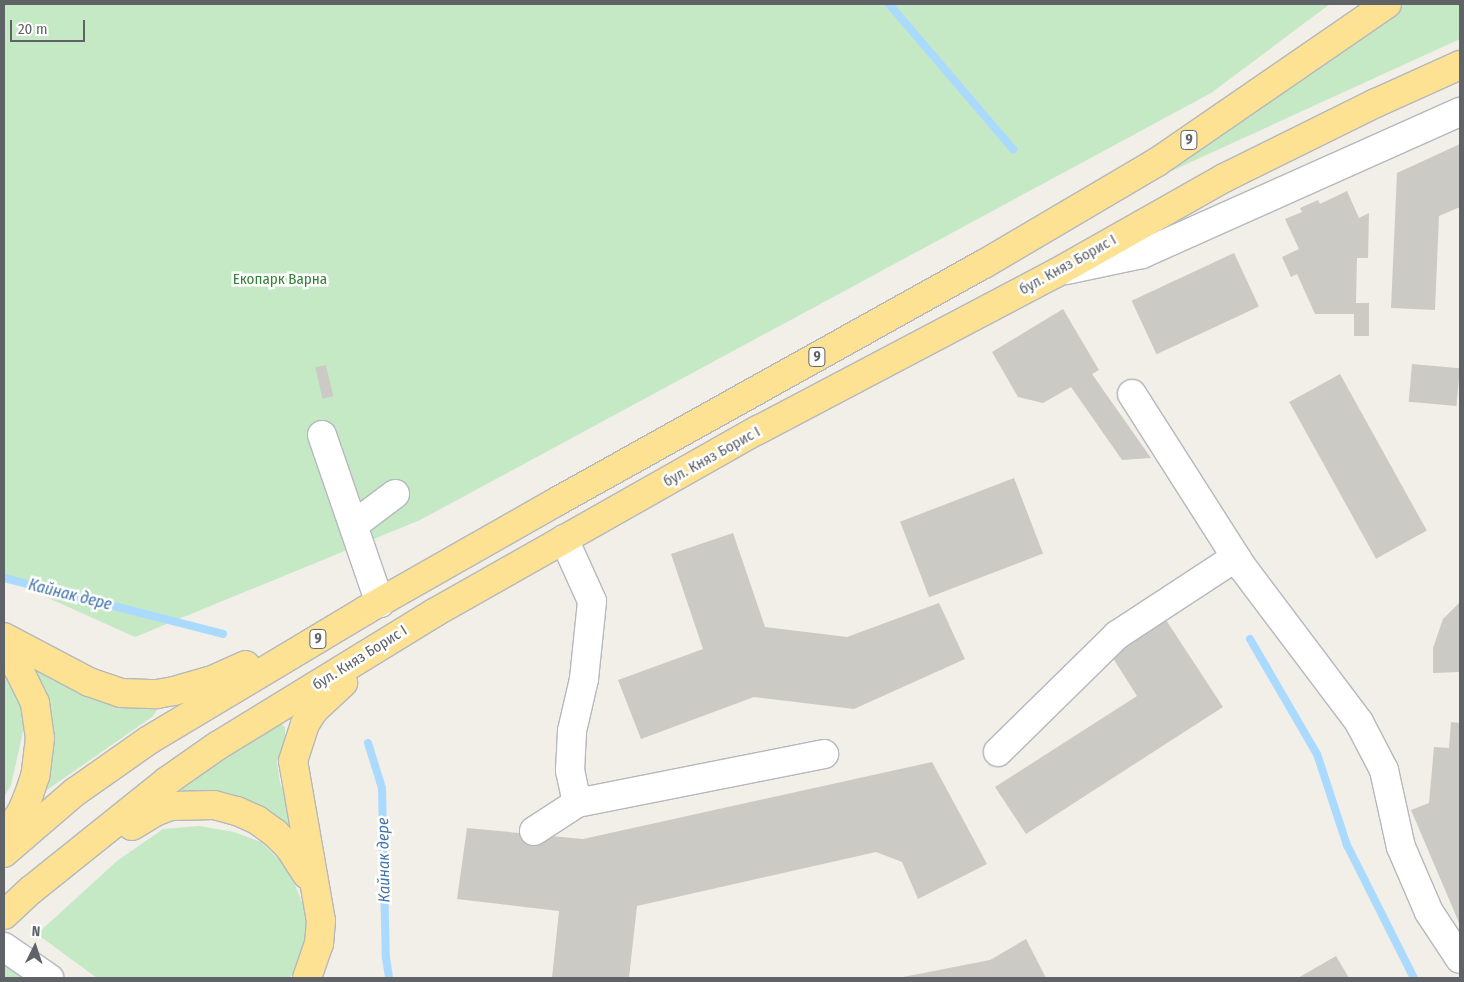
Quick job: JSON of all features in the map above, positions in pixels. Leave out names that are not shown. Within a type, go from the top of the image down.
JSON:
[{"type":"highway","name":"9","points":[[4,853],[75,792],[149,740],[373,607],[556,502],[984,264],[1157,162],[1387,4]]},
{"type":"highway","name":"бул. Княз Борис I","points":[[4,915],[31,890],[167,782],[217,746],[405,630],[758,430],[1056,273],[1224,178],[1376,102],[1460,65]]},
{"type":"highway","points":[[4,637],[105,688],[120,693],[157,694],[210,681],[373,607]]},
{"type":"highway","points":[[307,978],[319,944],[320,922],[294,781],[293,760],[305,724],[326,697],[405,630]]},
{"type":"highway","points":[[4,648],[20,672],[35,703],[40,738],[35,776],[29,794],[22,811],[4,839]]},
{"type":"highway","points":[[31,890],[155,812],[171,806],[193,804],[222,807],[257,820],[289,847],[313,884]]},
{"type":"street","points":[[1056,273],[1142,254],[1460,112]]},
{"type":"street","points":[[1132,394],[1236,557],[1359,722],[1384,770],[1401,847],[1429,912],[1460,959]]},
{"type":"street","points":[[322,435],[355,524],[373,607]]},
{"type":"street","points":[[355,524],[395,494]]},
{"type":"street","points":[[564,539],[592,601],[584,679],[572,731],[570,771],[577,803]]},
{"type":"street","points":[[998,752],[1118,635],[1236,557]]},
{"type":"street","points":[[534,831],[577,803],[824,754]]},
{"type":"street","points":[[4,947],[49,978]]},
{"type":"green space","name":"Екопарк Варна","points":[[4,4],[1330,4],[1211,93],[420,520],[135,637],[4,578]]},
{"type":"green space","points":[[1406,4],[1460,4],[1460,39],[1145,183]]},
{"type":"green space","points":[[37,668],[101,702],[156,707],[156,712],[152,717],[44,792],[39,791],[33,671]]},
{"type":"green space","points":[[4,672],[20,698],[25,723],[11,785],[4,797]]},
{"type":"green space","points":[[281,724],[285,727],[285,737],[277,762],[280,783],[290,809],[294,828],[291,831],[182,793],[182,787],[187,783],[270,727]]},
{"type":"green space","points":[[199,826],[234,832],[261,842],[289,869],[304,908],[307,935],[304,962],[289,978],[97,978],[37,934],[117,861],[163,829]]},
{"type":"green space","points":[[4,959],[32,978],[4,978]]},
{"type":"building","points":[[1460,144],[1460,207],[1439,216],[1435,310],[1391,308],[1397,173]]},
{"type":"building","points":[[1347,191],[1359,218],[1369,213],[1368,258],[1357,258],[1356,303],[1369,303],[1369,336],[1354,336],[1354,314],[1315,314],[1297,274],[1291,277],[1282,257],[1299,249],[1285,219],[1302,212],[1300,208],[1318,200],[1320,204]]},
{"type":"building","points":[[1234,253],[1259,306],[1157,354],[1132,301]]},
{"type":"building","points":[[1063,309],[1099,370],[1092,374],[1151,458],[1122,460],[1071,387],[1043,403],[1018,397],[992,352]]},
{"type":"building","points":[[1412,364],[1460,368],[1457,406],[1409,402]]},
{"type":"building","points":[[326,365],[333,396],[322,399],[315,367]]},
{"type":"building","points":[[1340,374],[1427,531],[1376,559],[1289,402]]},
{"type":"building","points":[[1014,478],[1043,554],[929,597],[900,522]]},
{"type":"building","points":[[733,533],[765,627],[847,637],[939,603],[965,659],[854,709],[754,697],[641,739],[618,680],[703,649],[671,554]]},
{"type":"building","points":[[1460,602],[1460,672],[1433,673],[1433,648],[1443,619]]},
{"type":"building","points":[[1166,620],[1223,707],[1026,834],[995,787],[1137,696],[1111,655]]},
{"type":"building","points":[[1451,722],[1460,723],[1460,925],[1411,810],[1429,803],[1434,747],[1449,748]]},
{"type":"building","points":[[932,762],[987,864],[918,899],[902,862],[876,852],[637,906],[629,978],[552,978],[559,911],[457,899],[467,828],[583,839]]},
{"type":"building","points":[[1026,939],[1046,978],[898,978],[990,960]]},
{"type":"building","points":[[1336,956],[1349,978],[1298,978]]},
{"type":"waterway","points":[[889,4],[1013,149]]},
{"type":"waterway","name":"Кайнак дере","points":[[4,578],[223,634]]},
{"type":"waterway","points":[[1250,639],[1317,754],[1347,845],[1414,978]]},
{"type":"waterway","name":"Кайнак дере","points":[[368,743],[382,788],[386,958],[389,978]]}]
